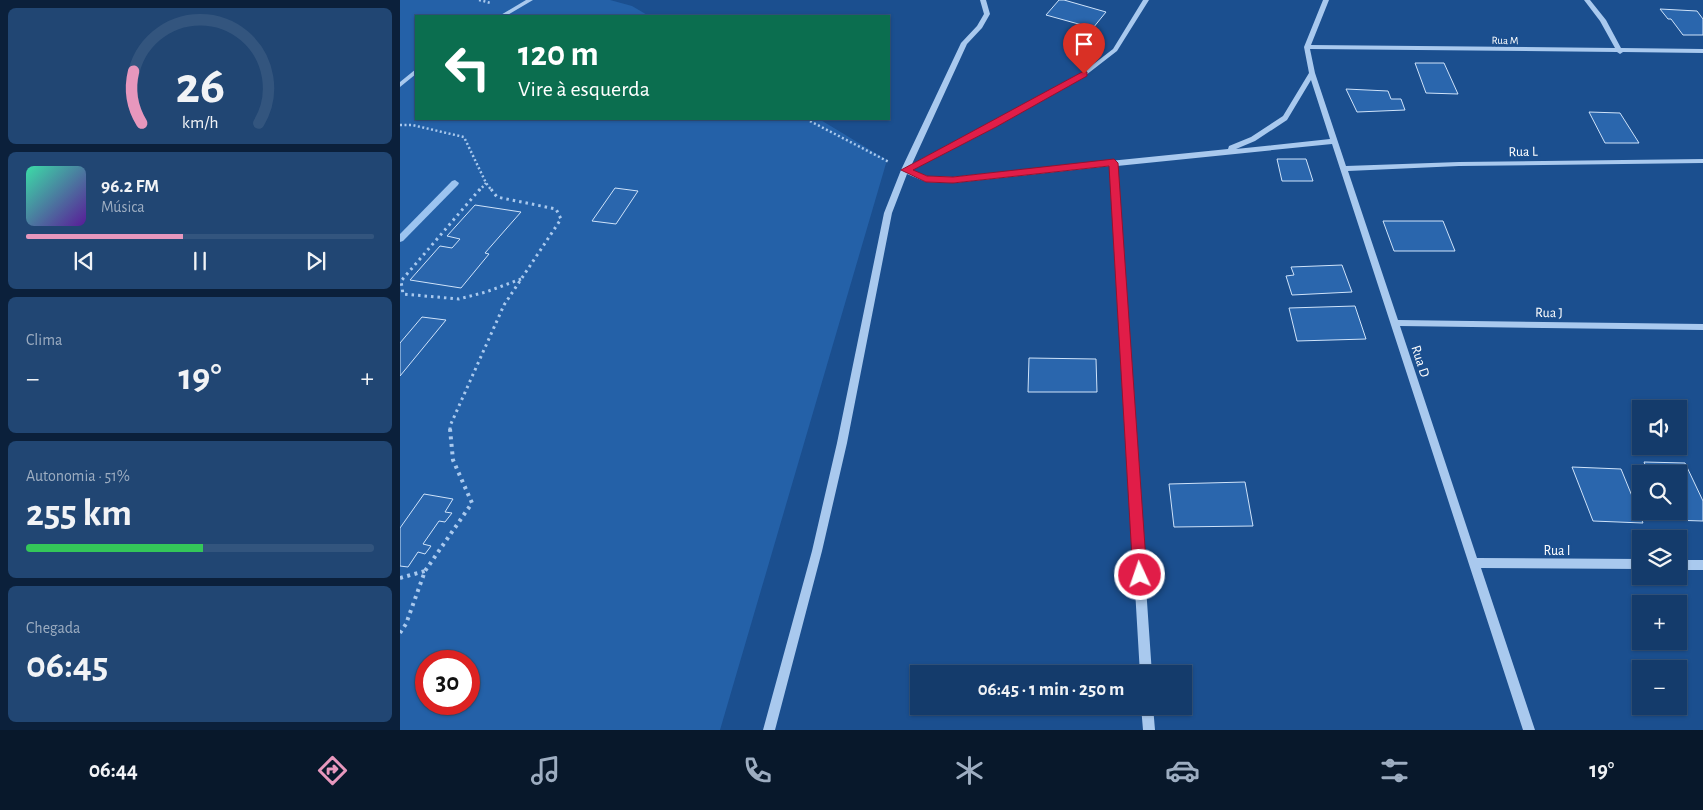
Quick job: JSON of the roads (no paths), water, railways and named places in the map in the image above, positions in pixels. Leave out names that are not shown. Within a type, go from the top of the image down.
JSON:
[{"type":"street","points":[[504,15],[530,0]]},
{"type":"street","points":[[769,730],[817,552],[840,452],[888,213],[905,170],[964,43],[980,27],[987,14],[983,0]]},
{"type":"street","points":[[905,170],[993,125],[1084,74],[1115,50],[1146,0]]},
{"type":"street","points":[[1307,47],[1326,0]]},
{"type":"street","points":[[1587,0],[1603,20],[1620,52]]},
{"type":"street","name":"Rua M","points":[[1307,47],[1620,52],[1703,51]]},
{"type":"street","name":"Rua D","points":[[1307,47],[1312,73],[1334,141],[1529,730]]},
{"type":"street","points":[[400,84],[415,72]]},
{"type":"street","points":[[1219,152],[1253,139],[1285,118],[1312,73]]},
{"type":"street","points":[[905,170],[926,179],[953,180],[1334,141]]},
{"type":"street","name":"Rua L","points":[[1344,169],[1459,164],[1703,161]]},
{"type":"street","points":[[1114,163],[1145,665]]},
{"type":"street","name":"Rua J","points":[[1394,324],[1703,327]]},
{"type":"street","name":"Rua I","points":[[1473,563],[1632,564]]},
{"type":"street","points":[[1687,564],[1703,565]]},
{"type":"street","points":[[1148,715],[1149,730]]},
{"type":"waterway","points":[[400,239],[455,183]]}]
